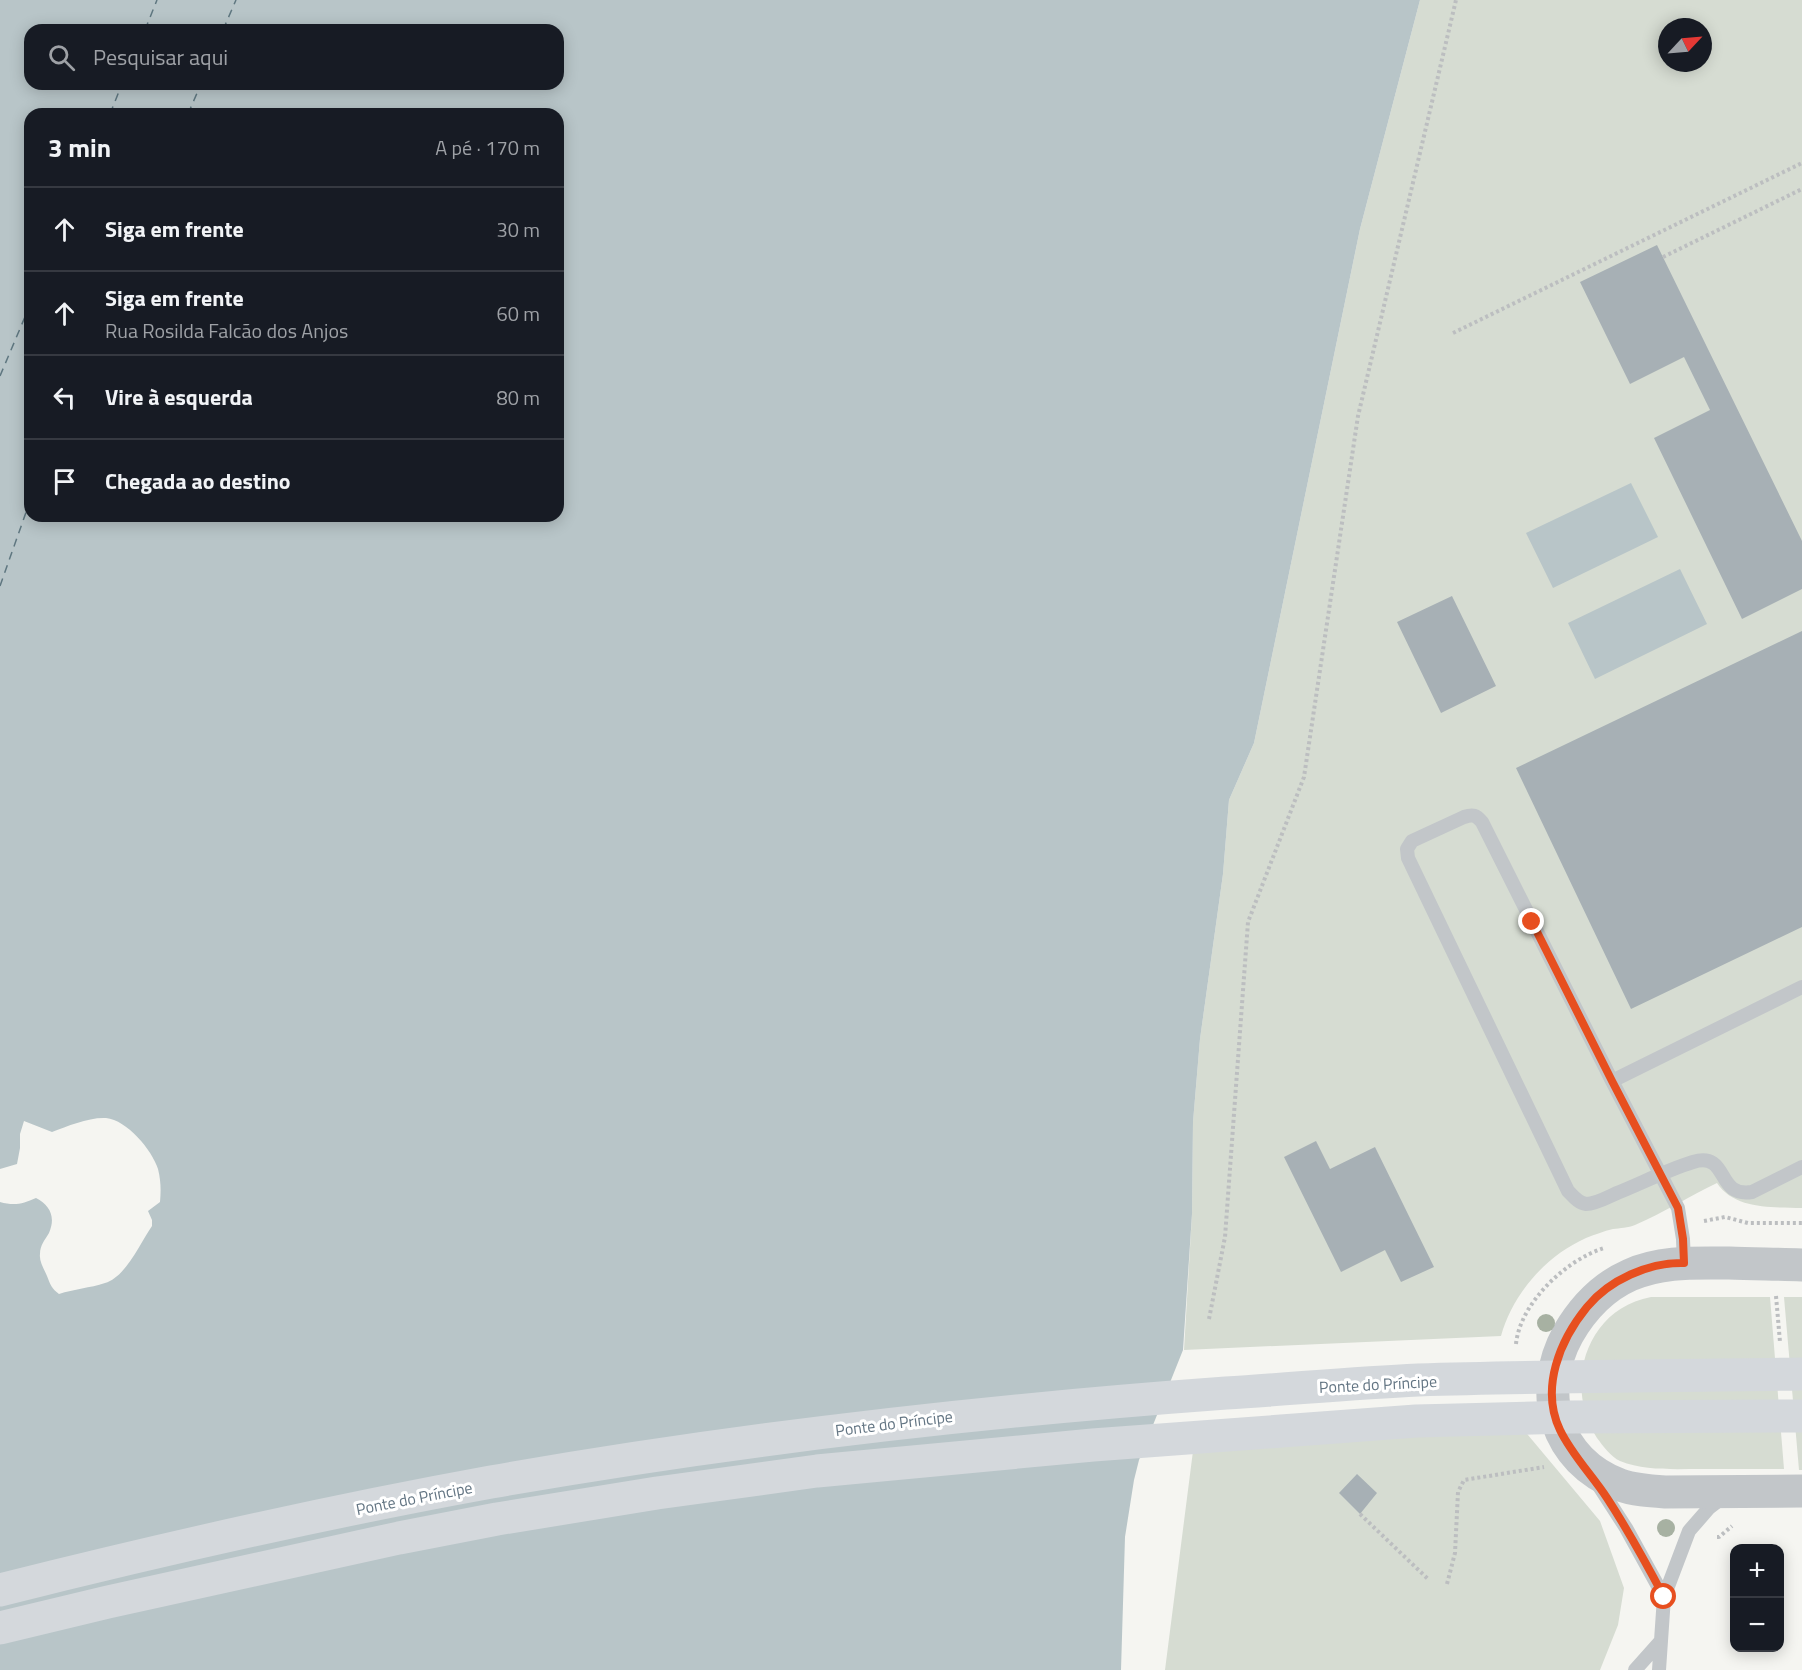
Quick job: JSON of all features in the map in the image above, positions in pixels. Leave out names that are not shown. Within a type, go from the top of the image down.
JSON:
[{"type":"main road","name":"Ponte do Príncipe","points":[[0,1590],[99,1565],[294,1522],[491,1482],[651,1456],[948,1416],[1088,1403],[1416,1380],[1802,1374]]},
{"type":"main road","points":[[0,1628],[302,1558],[421,1534],[657,1493],[817,1471],[1093,1445],[1416,1421],[1570,1417],[1802,1416]]},
{"type":"street","points":[[1802,1265],[1674,1263],[1651,1267],[1629,1276],[1609,1287],[1591,1302],[1575,1322],[1564,1342],[1553,1377],[1554,1409],[1559,1428],[1569,1446],[1568,1463],[1620,1485],[1642,1491],[1802,1491]]},
{"type":"lane","points":[[1684,1263],[1678,1208],[1660,1175],[1612,1081],[1482,822],[1472,814],[1412,841],[1407,849],[1408,858],[1568,1191],[1575,1199],[1585,1204],[1596,1202],[1660,1175],[1695,1161],[1713,1163],[1731,1190],[1744,1193],[1752,1192],[1802,1167]]},
{"type":"lane","points":[[1612,1081],[1802,987]]},
{"type":"lane","points":[[1568,1463],[1626,1528],[1664,1597]]},
{"type":"lane","points":[[1659,1670],[1664,1597],[1689,1531],[1709,1508],[1732,1491]]},
{"type":"lane","points":[[1635,1670],[1660,1642]]},
{"type":"path","points":[[1209,1319],[1225,1237],[1248,922],[1304,777],[1358,416],[1456,0]]},
{"type":"path","points":[[1453,333],[1802,163]]},
{"type":"path","points":[[1663,257],[1802,189]]},
{"type":"path","points":[[1777,1224],[1802,1223]]},
{"type":"path","points":[[1448,1584],[1455,1553],[1458,1492],[1464,1480],[1568,1463]]},
{"type":"path","points":[[1360,1514],[1430,1580]]},
{"type":"shaded area","points":[[0,0],[1420,0],[1360,229],[1254,743],[1229,800],[1223,874],[1200,1039],[1193,1122],[1192,1214],[1183,1350],[1139,1460],[1134,1480],[1125,1537],[1121,1670],[0,1670],[0,1202],[18,1204],[36,1198],[48,1208],[52,1222],[42,1245],[40,1257],[50,1284],[59,1294],[105,1283],[120,1274],[152,1226],[148,1211],[160,1202],[161,1190],[155,1161],[138,1137],[122,1124],[106,1118],[86,1120],[52,1132],[24,1121],[20,1134],[17,1164],[0,1169]]},
{"type":"shaded area","points":[[1420,0],[1802,0],[1802,1208],[1767,1207],[1744,1203],[1725,1192],[1717,1183],[1635,1225],[1586,1238],[1558,1255],[1533,1278],[1514,1305],[1501,1336],[1184,1350],[1192,1214],[1193,1122],[1200,1039],[1223,874],[1229,800],[1254,743],[1360,229]]},
{"type":"shaded area","points":[[1631,483],[1658,537],[1553,588],[1526,533]]},
{"type":"shaded area","points":[[1680,569],[1707,624],[1595,679],[1568,623]]},
{"type":"shaded area","points":[[1651,1297],[1770,1297],[1784,1469],[1649,1468],[1620,1461],[1610,1454],[1597,1438],[1587,1417],[1582,1395],[1582,1373],[1587,1352],[1596,1333],[1610,1317],[1629,1304]]},
{"type":"shaded area","points":[[1784,1297],[1802,1297],[1802,1470],[1799,1470]]},
{"type":"shaded area","points":[[1518,1423],[1600,1521],[1624,1588],[1618,1625],[1600,1670],[1165,1670],[1193,1451]]},
{"type":"building","points":[[1657,245],[1802,541],[1802,589],[1742,619],[1654,438],[1710,410],[1684,357],[1630,384],[1580,282]]},
{"type":"building","points":[[1452,596],[1496,686],[1441,713],[1397,622]]},
{"type":"building","points":[[1802,631],[1802,927],[1631,1009],[1516,768]]},
{"type":"building","points":[[1316,1141],[1330,1169],[1375,1147],[1434,1267],[1401,1282],[1385,1250],[1341,1272],[1284,1157]]},
{"type":"building","points":[[1357,1474],[1377,1493],[1360,1514],[1339,1493]]},
{"type":"ferry route","points":[[147,24],[157,0]]},
{"type":"ferry route","points":[[226,24],[236,0]]},
{"type":"ferry route","points":[[112,108],[120,90]]},
{"type":"ferry route","points":[[191,108],[198,90]]},
{"type":"ferry route","points":[[0,376],[24,319]]},
{"type":"ferry route","points":[[0,586],[24,518]]},
{"type":"route","points":[[1532,922],[1678,1208],[1684,1263],[1651,1267],[1629,1276],[1609,1287],[1591,1302],[1575,1322],[1564,1342],[1556,1365],[1552,1389],[1559,1428],[1626,1528],[1664,1597]]}]
